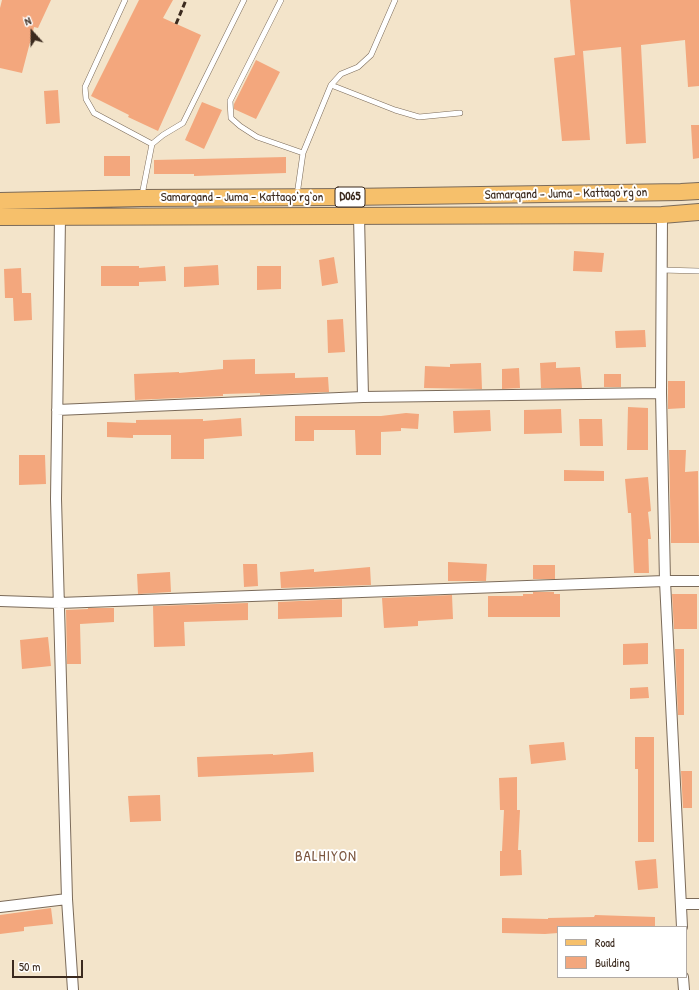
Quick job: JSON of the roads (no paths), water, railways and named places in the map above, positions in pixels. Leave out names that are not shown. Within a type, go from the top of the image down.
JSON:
[{"type":"main road","name":"Samarqand - Juma - Kattaqo‘rg‘on","points":[[0,201],[141,198],[297,198],[699,191]]},
{"type":"main road","name":"Samarqand - Juma - Kattaqo‘rg‘on","points":[[0,217],[662,215],[699,212]]},
{"type":"street","points":[[662,215],[661,393],[665,581],[682,926]]},
{"type":"street","points":[[359,216],[363,397]]},
{"type":"street","points":[[60,217],[56,499],[67,900],[73,990]]},
{"type":"street","points":[[57,410],[363,397],[661,393]]},
{"type":"street","points":[[0,601],[59,603],[699,581]]},
{"type":"street","points":[[0,907],[67,900]]},
{"type":"street","points":[[681,904],[699,904]]},
{"type":"street","points":[[683,978],[684,990]]},
{"type":"lane","points":[[125,0],[85,87],[86,99],[94,113],[152,144]]},
{"type":"lane","points":[[141,198],[152,144],[163,135],[183,123],[244,0]]},
{"type":"lane","points":[[281,0],[230,101],[231,118],[257,137],[303,153]]},
{"type":"lane","points":[[297,198],[303,153],[331,85],[341,74],[358,67],[371,55],[395,0]]},
{"type":"lane","points":[[331,85],[395,110],[419,117],[460,113]]},
{"type":"lane","points":[[661,270],[699,271]]},
{"type":"railway","points":[[176,24],[186,0]]},
{"type":"district","name":"BALHIYON","points":[[326,857]]}]
